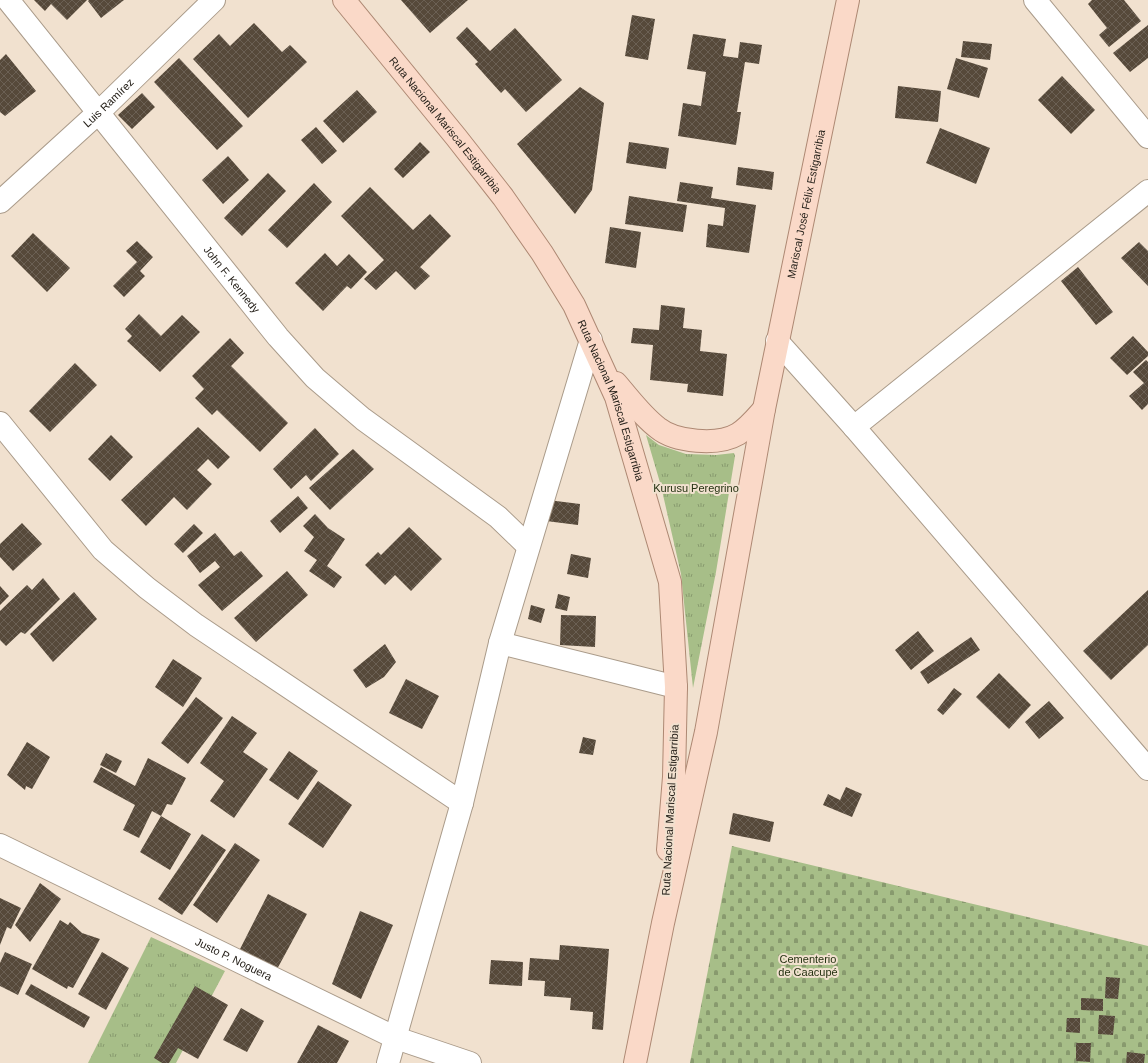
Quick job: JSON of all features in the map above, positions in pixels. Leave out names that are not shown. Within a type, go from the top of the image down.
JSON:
[{"type":"main road","name":"Ruta Nacional Mariscal Estigarribia","points":[[344,0],[503,197],[542,253],[574,305],[591,340],[606,372],[625,425],[670,582],[676,687],[674,777],[663,923]]},
{"type":"main road","name":"Mariscal José Félix Estigarribia","points":[[764,409],[848,0]]},
{"type":"main road","points":[[606,372],[658,429],[675,438],[694,441],[716,441],[736,435],[752,423],[764,409]]},
{"type":"main road","name":"Ruta Nacional Mariscal Estigarribia","points":[[635,1063],[663,923],[706,732],[764,409]]},
{"type":"street","name":"John F. Kennedy","points":[[8,0],[278,337],[315,378],[363,419],[498,516],[528,546]]},
{"type":"street","name":"Luis Ramírez","points":[[0,202],[99,112],[214,0]]},
{"type":"street","points":[[1034,0],[1148,137]]},
{"type":"street","points":[[854,427],[1148,191]]},
{"type":"street","points":[[388,1063],[462,803],[500,643],[591,340]]},
{"type":"street","points":[[777,342],[854,427],[1148,769]]},
{"type":"street","points":[[0,423],[103,550],[147,588],[196,625],[462,803]]},
{"type":"street","points":[[500,643],[676,687]]},
{"type":"street","name":"Justo P. Noguera","points":[[0,845],[396,1038],[470,1063]]},
{"type":"green space","name":"Kurusu Peregrino","points":[[646,435],[659,445],[686,454],[716,455],[734,453],[735,456],[716,572],[693,688],[681,574],[661,486]]},
{"type":"green space","name":"Cementerio de Caacupé","points":[[732,846],[1148,946],[1148,1063],[690,1063]]},
{"type":"green space","points":[[151,937],[225,971],[176,1063],[88,1063]]},
{"type":"building","points":[[34,0],[87,0],[67,20],[51,4],[45,11]]},
{"type":"building","points":[[124,0],[101,18],[88,1]]},
{"type":"building","points":[[401,0],[468,0],[430,33]]},
{"type":"building","points":[[1092,0],[1124,0],[1141,21],[1109,47],[1099,35],[1107,28],[1088,4]]},
{"type":"building","points":[[632,15],[655,19],[648,60],[625,56]]},
{"type":"building","points":[[254,23],[282,52],[290,45],[307,62],[248,118],[193,59],[219,34],[230,46]]},
{"type":"building","points":[[1148,25],[1148,58],[1130,72],[1113,53]]},
{"type":"building","points":[[467,27],[490,51],[515,28],[562,80],[526,112],[505,89],[501,93],[475,64],[478,62],[456,38]]},
{"type":"building","points":[[693,34],[726,39],[723,56],[738,58],[740,42],[762,45],[759,64],[745,62],[737,112],[741,112],[736,145],[678,136],[683,103],[701,106],[706,72],[687,69]]},
{"type":"building","points":[[963,41],[992,44],[990,60],[961,57]]},
{"type":"building","points":[[6,54],[36,91],[5,116],[0,112],[0,60]]},
{"type":"building","points":[[179,58],[243,126],[217,150],[154,82]]},
{"type":"building","points":[[956,58],[988,68],[979,98],[947,89]]},
{"type":"building","points":[[1062,76],[1095,110],[1071,134],[1038,100]]},
{"type":"building","points":[[898,86],[941,91],[938,122],[895,118]]},
{"type":"building","points":[[580,87],[604,103],[592,190],[575,214],[517,144]]},
{"type":"building","points":[[357,90],[377,112],[343,143],[323,121]]},
{"type":"building","points":[[142,93],[155,107],[132,129],[118,115]]},
{"type":"building","points":[[316,127],[337,151],[322,164],[301,140]]},
{"type":"building","points":[[940,128],[990,148],[976,184],[926,163]]},
{"type":"building","points":[[420,142],[430,152],[403,178],[394,169]]},
{"type":"building","points":[[629,142],[669,148],[666,169],[626,163]]},
{"type":"building","points":[[228,156],[249,180],[223,204],[202,180]]},
{"type":"building","points":[[738,167],[774,172],[772,190],[736,185]]},
{"type":"building","points":[[268,173],[286,191],[242,236],[224,218]]},
{"type":"building","points":[[680,182],[713,187],[711,198],[756,205],[749,253],[706,247],[708,224],[723,226],[725,208],[677,201]]},
{"type":"building","points":[[314,183],[332,202],[287,248],[268,230]]},
{"type":"building","points":[[370,187],[413,230],[430,214],[451,236],[420,267],[430,276],[415,290],[396,271],[376,290],[364,279],[384,260],[341,216]]},
{"type":"building","points":[[629,196],[687,205],[683,232],[625,224]]},
{"type":"building","points":[[610,227],[641,232],[636,268],[605,263]]},
{"type":"building","points":[[33,233],[70,268],[47,292],[11,256]]},
{"type":"building","points":[[137,241],[153,257],[140,271],[145,276],[124,297],[113,286],[137,262],[126,251]]},
{"type":"building","points":[[1139,242],[1148,251],[1148,286],[1121,258]]},
{"type":"building","points":[[325,253],[337,266],[349,254],[367,272],[351,289],[347,286],[323,311],[295,283]]},
{"type":"building","points":[[1078,267],[1113,312],[1096,325],[1061,281]]},
{"type":"building","points":[[661,305],[685,308],[683,328],[702,330],[700,351],[727,354],[723,396],[687,392],[688,384],[650,380],[653,345],[631,343],[633,328],[659,330]]},
{"type":"building","points":[[139,314],[161,336],[182,315],[200,332],[160,372],[127,341],[132,336],[125,329]]},
{"type":"building","points":[[1133,336],[1148,352],[1148,356],[1127,375],[1110,358]]},
{"type":"building","points":[[230,338],[244,353],[231,366],[288,423],[260,452],[217,410],[212,415],[195,398],[204,389],[192,376]]},
{"type":"building","points":[[1146,360],[1148,362],[1148,404],[1142,410],[1129,396],[1144,383],[1133,372]]},
{"type":"building","points":[[75,363],[97,385],[50,432],[29,411]]},
{"type":"building","points":[[198,427],[230,457],[218,469],[208,459],[197,470],[212,484],[187,510],[174,497],[146,526],[121,500]]},
{"type":"building","points":[[315,428],[339,454],[311,481],[306,475],[291,489],[273,469]]},
{"type":"building","points":[[111,435],[133,457],[110,481],[88,459]]},
{"type":"building","points":[[353,449],[374,469],[330,510],[309,488]]},
{"type":"building","points":[[298,496],[308,508],[280,533],[270,521]]},
{"type":"building","points":[[548,500],[580,504],[578,525],[546,521]]},
{"type":"building","points":[[315,514],[328,528],[345,539],[327,566],[342,577],[334,588],[309,571],[317,560],[304,551],[314,537],[303,526]]},
{"type":"building","points":[[22,523],[42,544],[13,571],[0,557],[0,544]]},
{"type":"building","points":[[194,524],[203,533],[183,553],[174,544]]},
{"type":"building","points":[[409,527],[442,559],[411,591],[395,575],[385,585],[365,565],[378,552],[381,555]]},
{"type":"building","points":[[215,533],[234,556],[241,551],[263,576],[222,611],[198,585],[220,567],[215,561],[200,573],[187,556]]},
{"type":"building","points":[[571,554],[591,558],[588,578],[567,574]]},
{"type":"building","points":[[287,571],[308,595],[256,642],[234,618]]},
{"type":"building","points":[[43,578],[60,599],[25,634],[21,632],[6,646],[0,640],[0,611],[27,585],[32,590]]},
{"type":"building","points":[[0,586],[9,596],[0,605]]},
{"type":"building","points":[[1148,590],[1148,645],[1111,680],[1083,651]]},
{"type":"building","points":[[74,592],[97,619],[53,662],[30,634]]},
{"type":"building","points":[[558,594],[570,597],[567,611],[555,608]]},
{"type":"building","points":[[531,605],[545,609],[541,623],[528,619]]},
{"type":"building","points":[[561,615],[596,616],[595,647],[560,645]]},
{"type":"building","points":[[918,631],[934,651],[911,670],[895,650]]},
{"type":"building","points":[[971,637],[980,650],[928,684],[920,672]]},
{"type":"building","points":[[385,644],[396,662],[384,677],[366,688],[353,670]]},
{"type":"building","points":[[173,659],[202,678],[183,707],[155,687]]},
{"type":"building","points":[[999,673],[1031,705],[1009,729],[976,697]]},
{"type":"building","points":[[406,679],[439,696],[422,729],[389,713]]},
{"type":"building","points":[[954,688],[962,694],[943,715],[937,710]]},
{"type":"building","points":[[196,697],[223,718],[188,764],[161,743]]},
{"type":"building","points":[[1049,701],[1064,718],[1039,739],[1025,722]]},
{"type":"building","points":[[232,716],[257,733],[243,752],[268,769],[234,818],[210,801],[224,781],[200,763]]},
{"type":"building","points":[[583,737],[596,740],[593,755],[579,753]]},
{"type":"building","points":[[27,742],[50,757],[32,789],[26,786],[25,790],[7,775]]},
{"type":"building","points":[[289,751],[318,771],[298,800],[269,780]]},
{"type":"building","points":[[106,753],[122,761],[116,773],[100,765]]},
{"type":"building","points":[[148,758],[186,778],[172,805],[167,804],[161,816],[152,811],[139,838],[123,830],[135,805],[93,782],[101,767],[135,786]]},
{"type":"building","points":[[318,781],[352,805],[323,848],[288,824]]},
{"type":"building","points":[[846,787],[862,794],[852,817],[823,805],[828,794],[840,800]]},
{"type":"building","points":[[733,813],[774,822],[770,842],[729,834]]},
{"type":"building","points":[[161,816],[191,834],[170,870],[140,852]]},
{"type":"building","points":[[202,834],[226,850],[182,915],[158,899]]},
{"type":"building","points":[[235,843],[260,860],[217,923],[193,905]]},
{"type":"building","points":[[40,883],[61,899],[30,942],[15,925]]},
{"type":"building","points":[[268,894],[307,914],[276,971],[238,953]]},
{"type":"building","points":[[0,898],[21,908],[11,929],[7,927],[0,945]]},
{"type":"building","points":[[360,911],[393,925],[361,999],[332,984]]},
{"type":"building","points":[[60,920],[68,925],[70,922],[82,933],[100,939],[73,988],[68,986],[67,989],[32,969]]},
{"type":"building","points":[[560,945],[609,949],[603,1030],[592,1029],[593,1012],[570,1010],[571,998],[544,996],[545,981],[528,980],[530,958],[559,960]]},
{"type":"building","points":[[5,952],[32,964],[18,995],[0,986],[0,963]]},
{"type":"building","points":[[102,952],[129,968],[106,1010],[78,994]]},
{"type":"building","points":[[491,960],[523,962],[522,986],[489,984]]},
{"type":"building","points":[[1106,977],[1120,978],[1118,999],[1105,998]]},
{"type":"building","points":[[31,984],[90,1017],[84,1028],[25,994]]},
{"type":"building","points":[[195,986],[228,1005],[198,1059],[178,1048],[169,1063],[162,1063],[154,1058]]},
{"type":"building","points":[[1081,998],[1103,999],[1103,1011],[1081,1010]]},
{"type":"building","points":[[241,1008],[264,1021],[247,1052],[223,1040]]},
{"type":"building","points":[[1099,1015],[1115,1016],[1113,1035],[1098,1034]]},
{"type":"building","points":[[1067,1018],[1080,1018],[1080,1033],[1066,1032]]},
{"type":"building","points":[[318,1025],[349,1041],[337,1063],[297,1063]]},
{"type":"building","points":[[1076,1043],[1091,1043],[1090,1062],[1076,1061]]},
{"type":"building","points":[[1127,1052],[1145,1054],[1144,1063],[1126,1063]]}]
